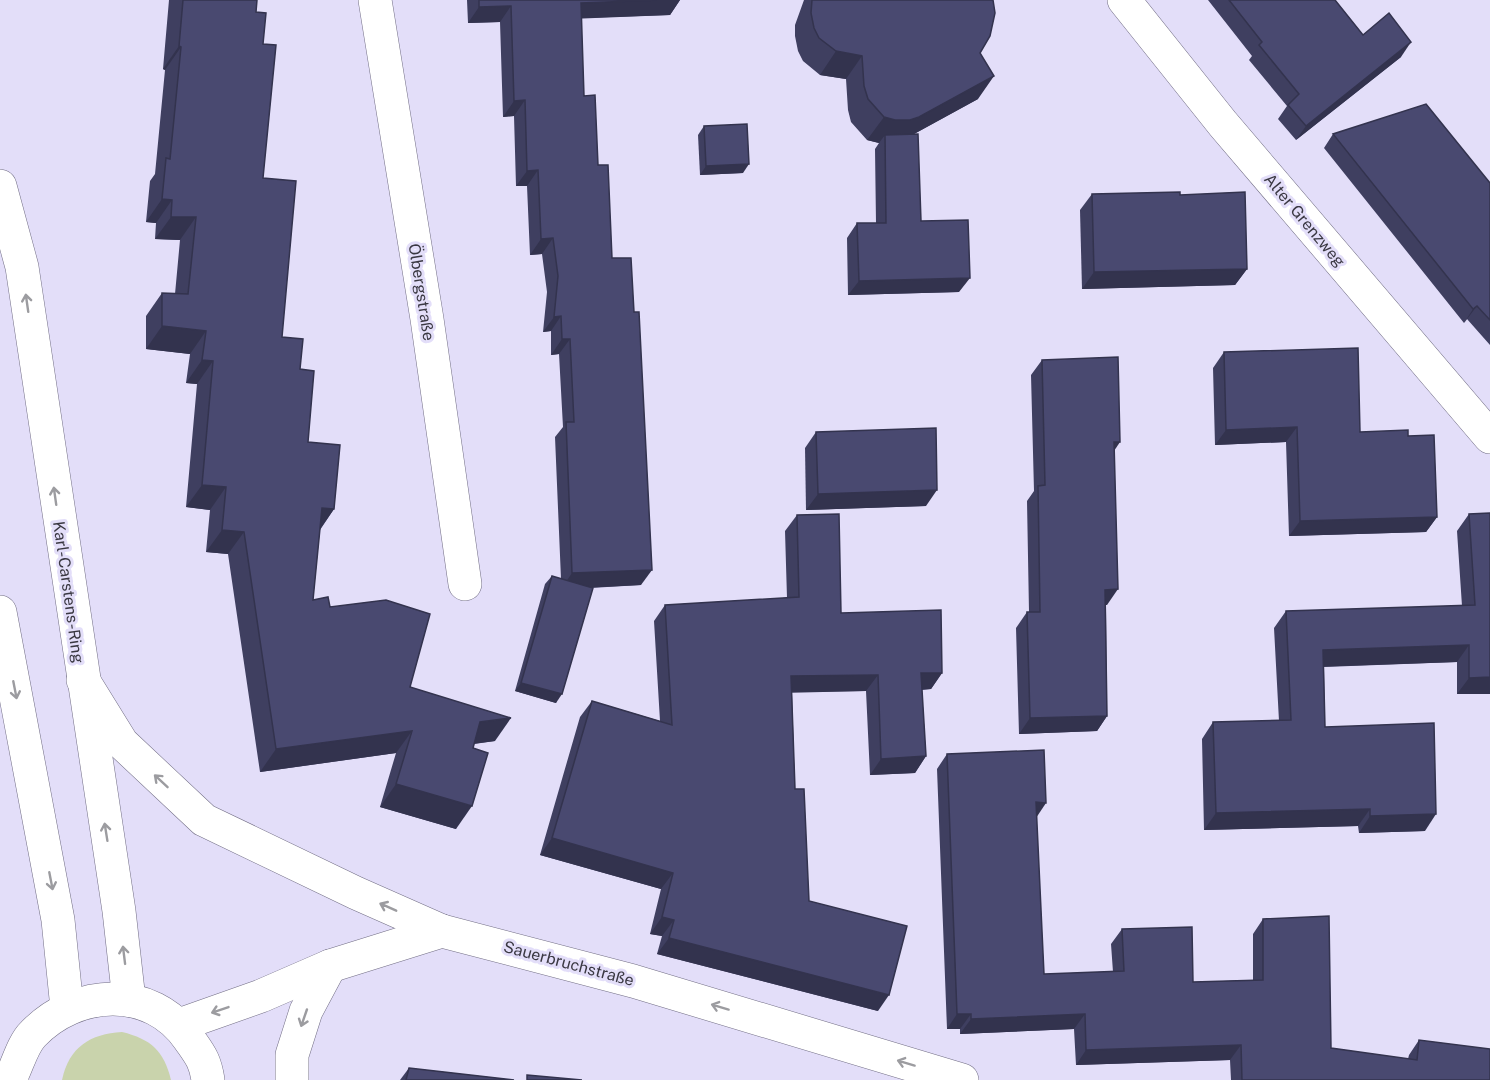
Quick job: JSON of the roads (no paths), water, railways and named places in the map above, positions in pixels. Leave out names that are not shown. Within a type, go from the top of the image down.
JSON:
[{"type":"street","name":"Ölbergstraße","points":[[375,0],[427,319],[465,584]]},
{"type":"street","name":"Alter Grenzweg","points":[[1124,0],[1223,124],[1490,437]]},
{"type":"street","name":"Karl-Carstens-Ring","points":[[0,186],[22,267],[118,911],[129,1000]]},
{"type":"street","points":[[0,612],[58,920],[67,1008]]},
{"type":"street","name":"Sauerbruchstraße","points":[[82,679],[122,743],[204,820],[356,893],[442,931],[633,981],[962,1080]]},
{"type":"street","points":[[179,1025],[261,996],[330,966],[442,931]]},
{"type":"street","points":[[292,1080],[292,1055],[306,1011],[330,966]]},
{"type":"street","points":[[12,1080],[12,1075],[32,1035],[67,1008],[97,999],[129,1000],[156,1009],[179,1025],[205,1062],[208,1080]]}]
